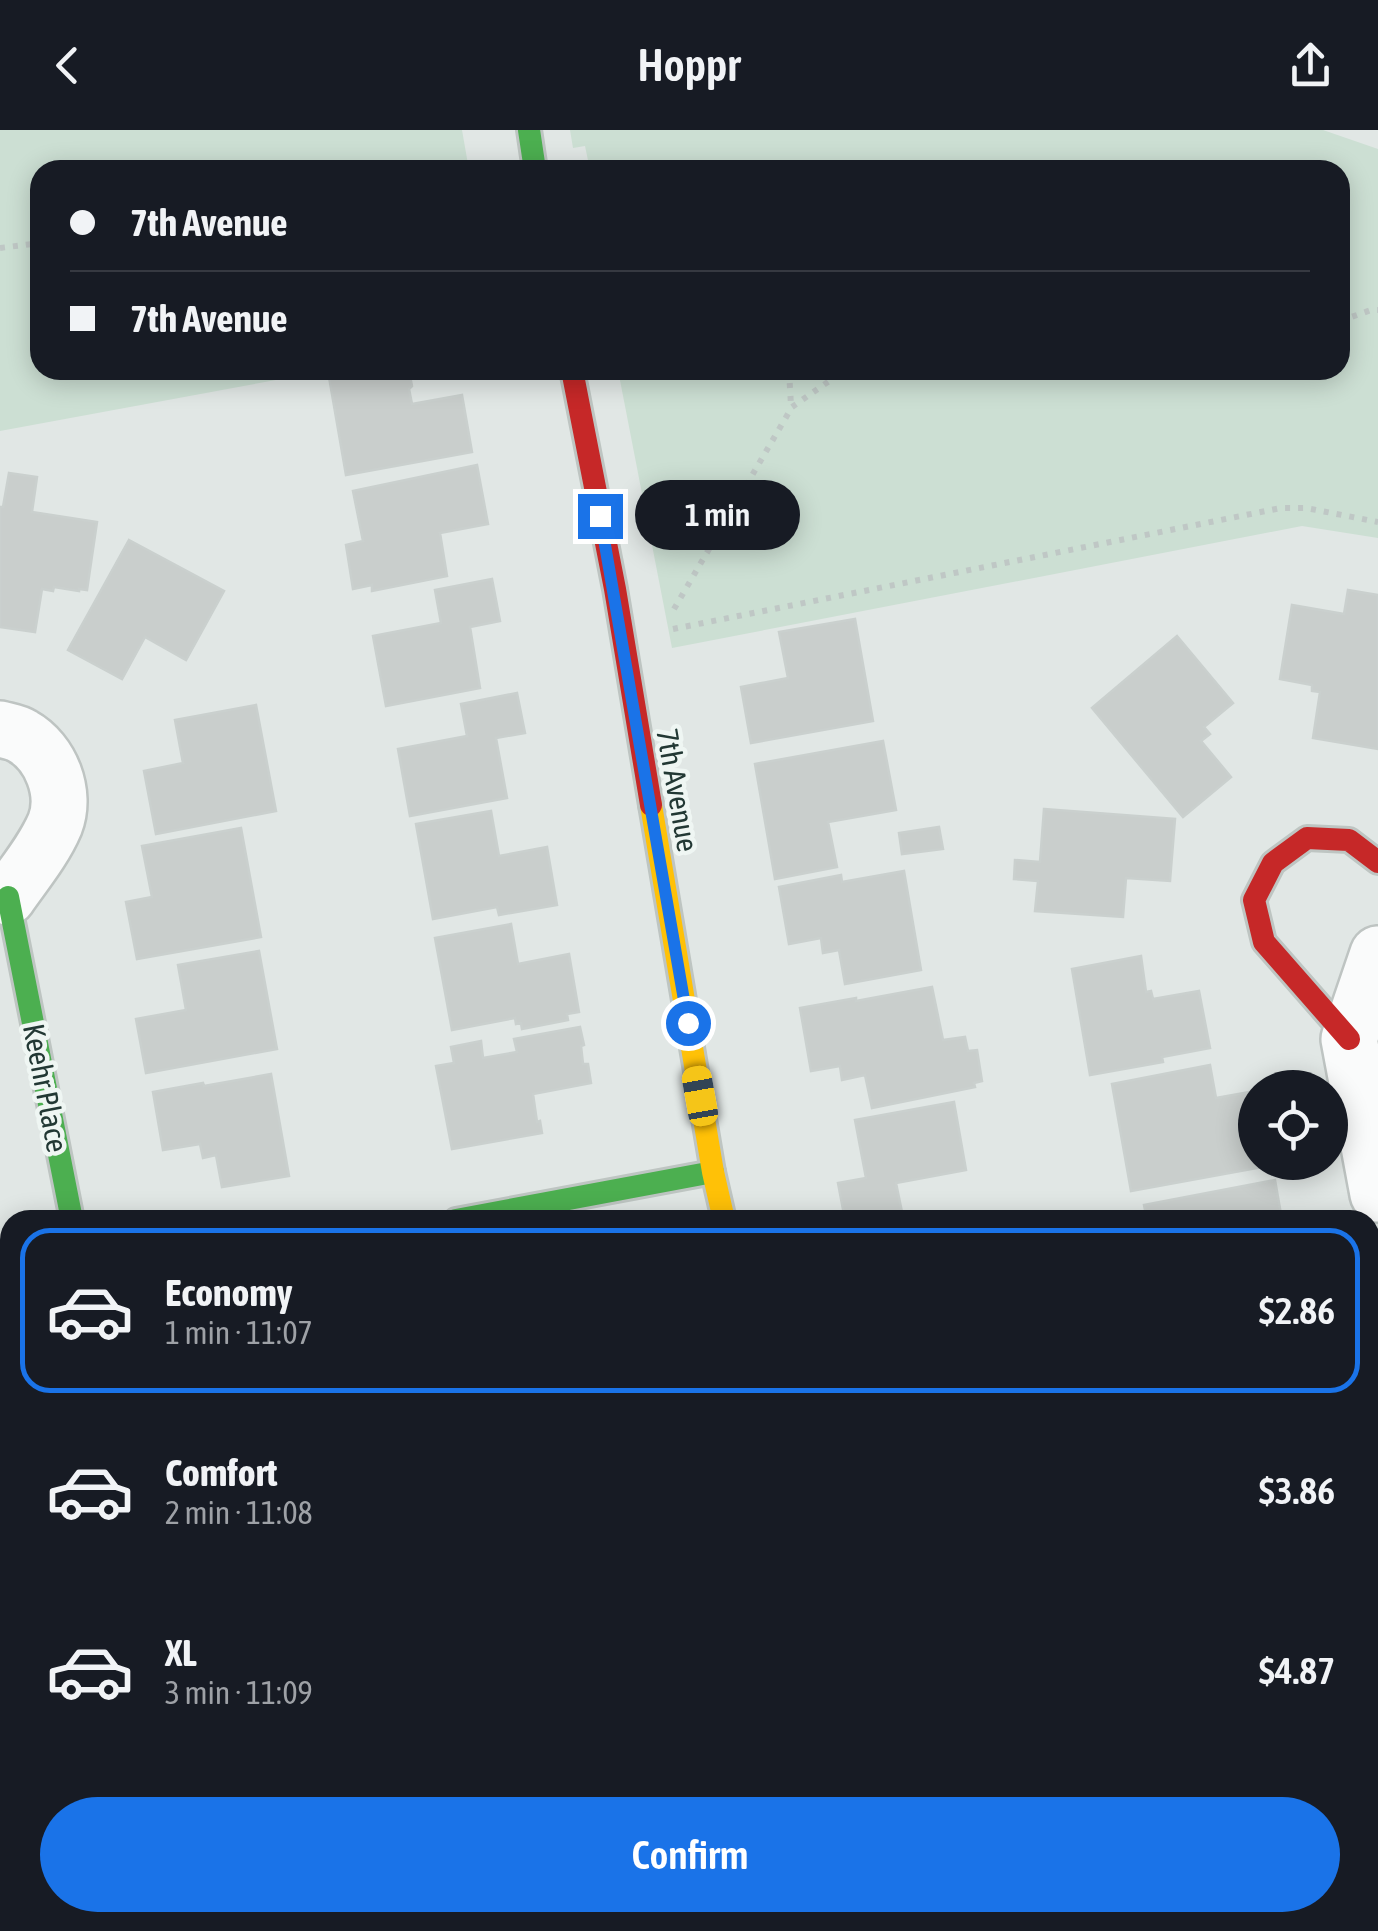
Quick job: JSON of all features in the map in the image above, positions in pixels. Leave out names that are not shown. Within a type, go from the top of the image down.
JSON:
[{"type":"street","points":[[529,130],[534,160]]},
{"type":"street","name":"7th Avenue","points":[[574,380],[722,1210]]},
{"type":"street","name":"Keehr Place","points":[[0,728],[22,736],[42,751],[54,773],[59,797],[56,822],[4,895],[70,1210]]},
{"type":"street","points":[[1349,1039],[1264,942],[1254,900],[1273,864],[1306,838],[1350,840],[1378,862]]},
{"type":"street","points":[[1378,954],[1349,1039],[1378,1194]]},
{"type":"street","points":[[510,1210],[713,1172]]},
{"type":"path","points":[[0,248],[30,244]]},
{"type":"path","points":[[1350,317],[1378,310]]},
{"type":"path","points":[[789,380],[792,407]]},
{"type":"path","points":[[660,632],[792,407],[831,380]]},
{"type":"path","points":[[622,640],[1281,508],[1306,508],[1378,522]]},
{"type":"green space","points":[[0,130],[462,130],[467,160],[30,160],[30,380],[276,380],[0,431]]},
{"type":"green space","points":[[570,130],[1323,130],[1378,149],[1378,538],[1302,526],[672,648],[620,380],[1350,380],[1350,160],[588,160],[585,146],[573,148]]},
{"type":"building","points":[[330,380],[411,380],[412,404],[462,395],[472,452],[346,475]]},
{"type":"building","points":[[477,465],[488,524],[440,533],[447,576],[372,591],[372,585],[353,589],[346,545],[363,541],[353,491]]},
{"type":"building","points":[[9,473],[37,477],[32,512],[97,522],[87,590],[42,589],[35,632],[0,627],[0,507]]},
{"type":"building","points":[[129,540],[224,591],[186,660],[145,637],[122,679],[68,650]]},
{"type":"building","points":[[492,579],[500,621],[470,627],[480,688],[386,706],[373,636],[441,623],[435,590]]},
{"type":"building","points":[[1348,590],[1378,595],[1378,749],[1313,738],[1320,692],[1312,691],[1312,685],[1280,679],[1292,605],[1344,614]]},
{"type":"building","points":[[855,619],[873,721],[751,743],[741,687],[788,678],[779,632]]},
{"type":"building","points":[[1177,636],[1233,703],[1204,727],[1210,734],[1201,741],[1231,777],[1183,817],[1092,708]]},
{"type":"building","points":[[517,693],[525,733],[496,738],[507,798],[410,816],[398,749],[467,736],[461,704]]},
{"type":"building","points":[[256,705],[276,811],[156,834],[144,771],[183,763],[175,720]]},
{"type":"building","points":[[883,741],[896,810],[828,822],[837,867],[775,879],[755,764]]},
{"type":"building","points":[[1044,809],[1175,819],[1170,881],[1126,878],[1123,917],[1035,911],[1038,881],[1014,879],[1015,860],[1040,862]]},
{"type":"building","points":[[491,811],[499,856],[547,847],[557,905],[499,915],[497,907],[433,919],[416,824]]},
{"type":"building","points":[[939,827],[943,849],[902,854],[899,833]]},
{"type":"building","points":[[241,828],[261,937],[137,959],[126,902],[152,897],[142,846]]},
{"type":"building","points":[[904,871],[921,970],[845,984],[839,950],[823,953],[821,938],[789,944],[779,887],[841,875],[842,882]]},
{"type":"building","points":[[511,924],[518,964],[569,954],[579,1012],[567,1014],[568,1020],[522,1029],[515,1018],[452,1030],[435,938]]},
{"type":"building","points":[[259,951],[277,1049],[146,1073],[136,1019],[186,1010],[178,965]]},
{"type":"building","points":[[1141,956],[1146,992],[1151,991],[1153,999],[1199,991],[1210,1048],[1162,1057],[1163,1062],[1090,1075],[1072,969]]},
{"type":"building","points":[[932,987],[943,1040],[965,1037],[968,1051],[977,1050],[982,1081],[974,1083],[975,1087],[872,1108],[865,1075],[842,1080],[840,1066],[811,1071],[800,1008]]},
{"type":"building","points":[[580,1027],[583,1064],[588,1064],[591,1083],[533,1094],[542,1133],[452,1149],[436,1066],[454,1063],[451,1047],[481,1041],[483,1058],[517,1052],[514,1039]]},
{"type":"building","points":[[1210,1065],[1216,1098],[1238,1094],[1238,1171],[1131,1191],[1112,1084]]},
{"type":"building","points":[[271,1074],[289,1176],[222,1187],[216,1155],[203,1158],[200,1144],[163,1150],[153,1092]]},
{"type":"building","points":[[954,1102],[966,1170],[896,1183],[902,1210],[843,1210],[838,1183],[866,1178],[855,1120]]},
{"type":"building","points":[[1275,1180],[1280,1210],[1145,1210],[1144,1205]]},
{"type":"traffic: fast","points":[[529,130],[534,160]]},
{"type":"traffic: fast","points":[[8,897],[70,1210]]},
{"type":"traffic: fast","points":[[510,1210],[713,1172]]},
{"type":"traffic: slow","points":[[651,805],[722,1210]]},
{"type":"traffic: jam","points":[[574,380],[615,589],[651,805]]},
{"type":"traffic: jam","points":[[1349,1039],[1264,942],[1254,900],[1273,863],[1307,838],[1349,840],[1378,862]]},
{"type":"route","points":[[600,516],[688,1023]]}]
